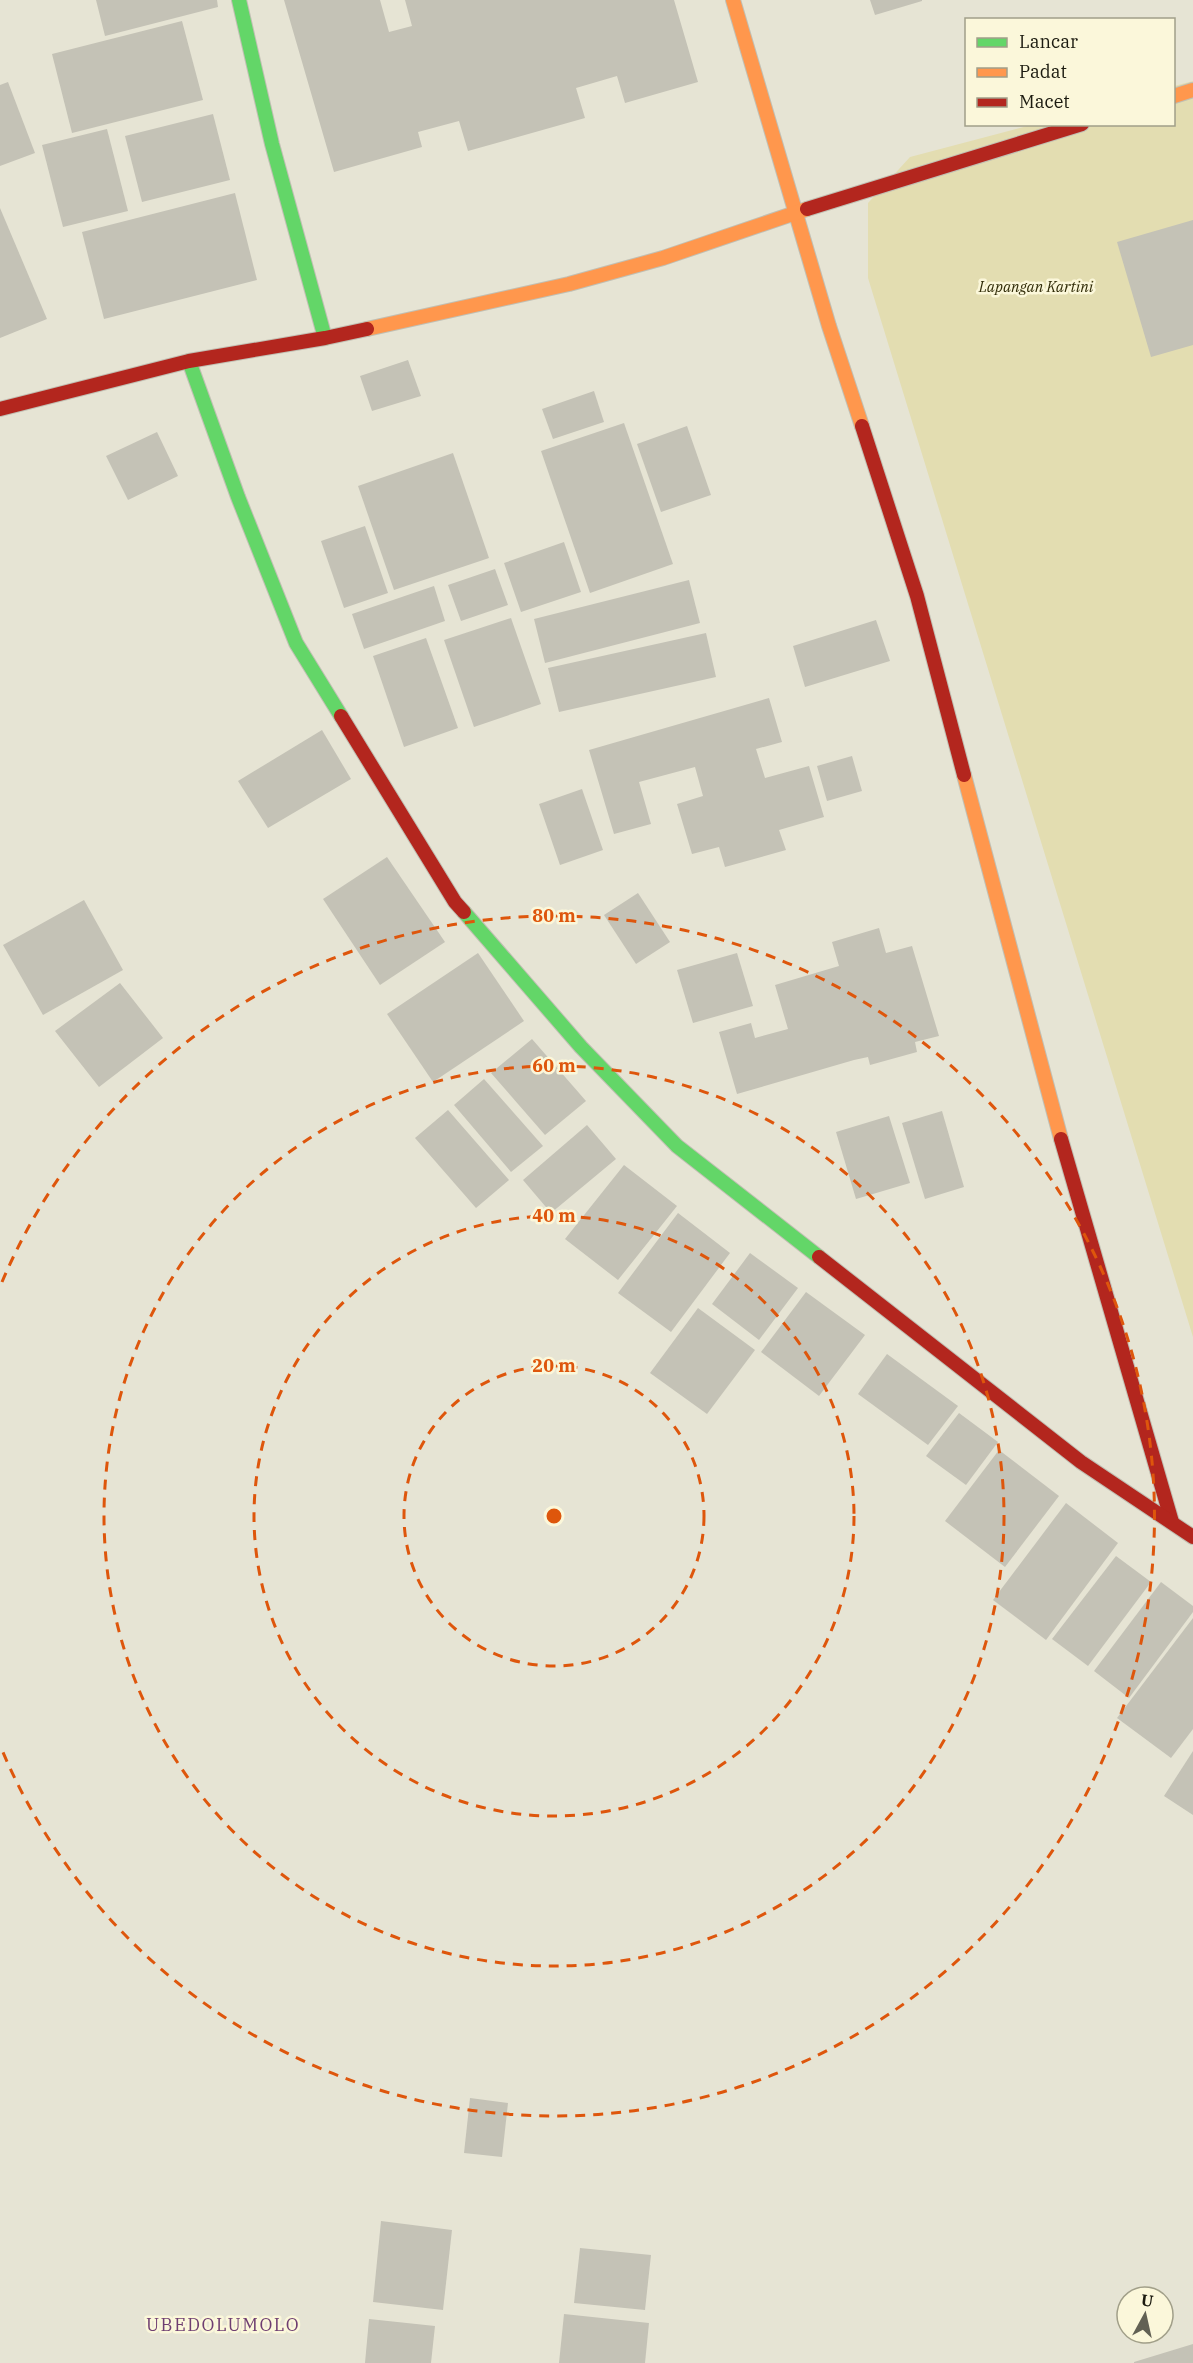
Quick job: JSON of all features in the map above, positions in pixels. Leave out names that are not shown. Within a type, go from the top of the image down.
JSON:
[{"type":"street","points":[[239,0],[272,144],[324,338]]},
{"type":"street","points":[[733,0],[829,326],[917,596],[1047,1093],[1172,1522]]},
{"type":"street","points":[[1175,95],[1193,90]]},
{"type":"street","points":[[0,409],[189,362],[324,338],[569,284],[663,258],[796,212],[1076,126]]},
{"type":"street","points":[[189,362],[238,497],[296,643],[455,902],[581,1047],[677,1146],[1081,1462],[1193,1537]]},
{"type":"green space","name":"Lapangan Kartini","points":[[1193,81],[1193,1337],[868,278],[868,203],[910,157],[1027,126],[1175,126],[1175,86]]},
{"type":"building","points":[[96,0],[217,0],[218,7],[105,36]]},
{"type":"building","points":[[284,0],[380,0],[389,32],[412,26],[405,0],[674,0],[698,82],[625,103],[617,76],[576,88],[585,118],[468,151],[459,121],[418,132],[422,147],[334,172]]},
{"type":"building","points":[[870,0],[922,0],[922,1],[875,15]]},
{"type":"building","points":[[182,21],[203,100],[72,133],[52,54]]},
{"type":"building","points":[[8,82],[35,153],[0,166],[0,85]]},
{"type":"building","points":[[213,114],[230,180],[142,202],[125,136]]},
{"type":"building","points":[[107,129],[128,211],[63,227],[42,145]]},
{"type":"building","points":[[235,193],[257,280],[104,319],[82,232]]},
{"type":"building","points":[[0,208],[47,319],[0,338]]},
{"type":"building","points":[[1193,220],[1193,345],[1151,357],[1117,242]]},
{"type":"building","points":[[408,360],[421,396],[372,411],[360,376]]},
{"type":"building","points":[[594,391],[604,422],[553,439],[542,409]]},
{"type":"building","points":[[624,423],[673,564],[590,593],[541,451]]},
{"type":"building","points":[[687,426],[711,495],[661,512],[637,444]]},
{"type":"building","points":[[157,432],[178,476],[128,500],[106,456]]},
{"type":"building","points":[[453,453],[489,558],[394,590],[358,486]]},
{"type":"building","points":[[365,526],[388,593],[344,608],[321,541]]},
{"type":"building","points":[[564,542],[581,592],[521,612],[504,563]]},
{"type":"building","points":[[495,569],[508,605],[461,621],[448,585]]},
{"type":"building","points":[[689,580],[700,623],[545,663],[534,619]]},
{"type":"building","points":[[434,586],[445,621],[364,649],[352,614]]},
{"type":"building","points":[[511,618],[541,704],[474,727],[444,640]]},
{"type":"building","points":[[876,620],[890,661],[805,687],[793,646]]},
{"type":"building","points":[[706,633],[716,677],[559,712],[548,668]]},
{"type":"building","points":[[426,638],[458,728],[404,747],[373,656]]},
{"type":"building","points":[[769,698],[782,742],[756,749],[765,778],[809,766],[824,817],[779,830],[786,850],[725,867],[719,847],[692,854],[677,804],[703,796],[695,767],[639,782],[651,824],[614,834],[589,750]]},
{"type":"building","points":[[322,730],[351,779],[268,828],[238,781]]},
{"type":"building","points":[[852,756],[862,791],[827,801],[817,766]]},
{"type":"building","points":[[582,789],[603,850],[560,865],[539,804]]},
{"type":"building","points":[[387,857],[445,942],[380,985],[323,899]]},
{"type":"building","points":[[638,893],[670,942],[636,964],[604,915]]},
{"type":"building","points":[[84,900],[123,970],[43,1015],[3,945]]},
{"type":"building","points":[[879,928],[886,953],[912,946],[939,1036],[915,1042],[917,1052],[870,1065],[868,1057],[854,1060],[737,1094],[719,1032],[751,1023],[755,1038],[788,1029],[775,985],[839,966],[832,942]]},
{"type":"building","points":[[478,953],[524,1021],[433,1082],[387,1014]]},
{"type":"building","points":[[737,953],[753,1006],[693,1023],[677,970]]},
{"type":"building","points":[[120,983],[163,1038],[99,1087],[55,1031]]},
{"type":"building","points":[[532,1039],[586,1101],[545,1135],[491,1073]]},
{"type":"building","points":[[484,1079],[543,1146],[511,1172],[454,1105]]},
{"type":"building","points":[[448,1110],[509,1180],[476,1208],[415,1138]]},
{"type":"building","points":[[942,1111],[964,1187],[925,1199],[902,1123]]},
{"type":"building","points":[[889,1116],[910,1183],[856,1199],[836,1132]]},
{"type":"building","points":[[587,1125],[616,1159],[551,1213],[523,1180]]},
{"type":"building","points":[[624,1165],[677,1206],[618,1280],[565,1239]]},
{"type":"building","points":[[678,1213],[730,1253],[671,1332],[618,1293]]},
{"type":"building","points":[[750,1253],[798,1288],[759,1340],[712,1304]]},
{"type":"building","points":[[806,1292],[865,1335],[819,1396],[761,1352]]},
{"type":"building","points":[[698,1308],[755,1350],[707,1414],[650,1373]]},
{"type":"building","points":[[887,1354],[958,1406],[928,1445],[858,1394]]},
{"type":"building","points":[[959,1413],[998,1442],[966,1485],[926,1456]]},
{"type":"building","points":[[999,1450],[1059,1496],[1005,1567],[945,1521]]},
{"type":"building","points":[[1066,1503],[1118,1543],[1046,1640],[993,1600]]},
{"type":"building","points":[[1116,1556],[1151,1582],[1088,1666],[1052,1639]]},
{"type":"building","points":[[1161,1582],[1193,1606],[1193,1612],[1129,1698],[1094,1671]]},
{"type":"building","points":[[1193,1618],[1193,1729],[1171,1758],[1117,1718]]},
{"type":"building","points":[[1193,1751],[1193,1815],[1164,1796]]},
{"type":"building","points":[[470,2098],[508,2103],[502,2157],[464,2153]]},
{"type":"building","points":[[381,2221],[452,2230],[443,2310],[373,2302]]},
{"type":"building","points":[[580,2248],[651,2255],[645,2310],[574,2303]]},
{"type":"building","points":[[564,2314],[649,2323],[645,2363],[559,2363]]},
{"type":"building","points":[[369,2319],[435,2326],[431,2363],[365,2363]]},
{"type":"building","points":[[1193,2344],[1193,2363],[1134,2363],[1134,2362]]},
{"type":"traffic: fast","points":[[239,0],[272,144],[325,338]]},
{"type":"traffic: fast","points":[[189,361],[238,497],[296,643],[341,716]]},
{"type":"traffic: fast","points":[[464,912],[581,1047],[677,1146],[819,1257]]},
{"type":"traffic: slow","points":[[733,0],[829,326],[862,426]]},
{"type":"traffic: slow","points":[[1175,96],[1193,90]]},
{"type":"traffic: slow","points":[[367,329],[569,284],[663,258],[807,209]]},
{"type":"traffic: slow","points":[[964,775],[1061,1139]]},
{"type":"traffic: jam","points":[[807,209],[1076,126]]},
{"type":"traffic: jam","points":[[0,409],[189,361],[367,329]]},
{"type":"traffic: jam","points":[[862,426],[917,596],[964,775]]},
{"type":"traffic: jam","points":[[341,716],[455,902],[464,912]]},
{"type":"traffic: jam","points":[[1061,1139],[1172,1522]]},
{"type":"traffic: jam","points":[[819,1257],[1081,1462],[1193,1537]]},
{"type":"district","name":"UBEDOLUMOLO","points":[[223,2325]]}]
